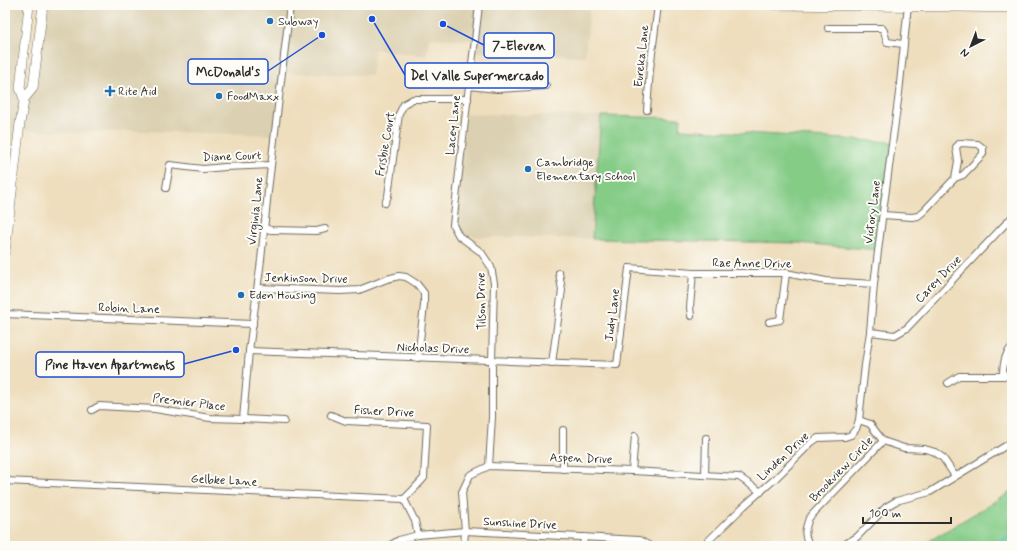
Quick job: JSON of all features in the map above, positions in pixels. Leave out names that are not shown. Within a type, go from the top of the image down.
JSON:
[{"type":"street","points":[[5,252],[24,99],[20,88],[29,5]]},
{"type":"street","points":[[24,99],[33,88],[43,5]]},
{"type":"street","name":"Virginia Lane","points":[[243,419],[248,351],[258,288],[290,5]]},
{"type":"street","name":"Lacey Lane","points":[[453,225],[468,99],[468,86],[479,5]]},
{"type":"street","name":"Eureka Lane","points":[[647,110],[650,69],[658,5]]},
{"type":"street","points":[[775,5],[1012,8]]},
{"type":"street","name":"Victory Lane","points":[[859,420],[870,332],[874,284],[899,93],[907,6]]},
{"type":"street","points":[[828,28],[882,28],[884,30],[887,42],[903,44]]},
{"type":"street","points":[[468,86],[497,89],[546,86]]},
{"type":"street","name":"Frisbie Court","points":[[385,203],[388,196],[399,114],[404,104],[413,99],[468,99]]},
{"type":"street","points":[[883,214],[912,217],[918,216],[955,178],[963,175],[981,158],[984,151],[981,146],[978,144],[958,144],[956,147],[958,161],[955,178]]},
{"type":"street","name":"Diane Court","points":[[166,188],[170,165],[203,169],[271,165]]},
{"type":"street","name":"Carey Drive","points":[[870,332],[895,335],[907,328],[1012,217]]},
{"type":"street","name":"Tilson Drive","points":[[453,225],[459,236],[481,252],[492,267],[494,284],[492,417],[489,466]]},
{"type":"street","points":[[264,228],[271,230],[317,231],[325,229]]},
{"type":"street","name":"Rae Anne Drive","points":[[628,268],[693,273],[786,273],[826,281],[874,284]]},
{"type":"street","name":"Judy Lane","points":[[617,365],[628,268]]},
{"type":"street","points":[[552,363],[562,290],[559,273]]},
{"type":"street","points":[[691,316],[690,307],[693,273]]},
{"type":"street","points":[[769,322],[780,320],[786,273]]},
{"type":"street","name":"Jenkinson Drive","points":[[258,288],[340,291],[359,290],[387,279],[398,276],[406,277],[417,284],[424,293],[418,358]]},
{"type":"street","name":"Robin Lane","points":[[5,314],[252,324]]},
{"type":"street","points":[[1003,376],[1003,365],[1009,349],[1012,347]]},
{"type":"street","name":"Nicholas Drive","points":[[248,351],[617,365]]},
{"type":"street","points":[[948,383],[959,376],[1012,377]]},
{"type":"street","name":"Premier Place","points":[[92,410],[99,406],[155,409],[210,418],[284,421]]},
{"type":"street","name":"Fisher Drive","points":[[331,415],[346,420],[427,425],[424,478],[404,499]]},
{"type":"street","points":[[859,420],[870,424],[883,441]]},
{"type":"street","name":"Linden Drive","points":[[703,546],[812,442],[818,438],[845,438],[851,435],[856,429],[859,420]]},
{"type":"street","points":[[563,430],[563,469]]},
{"type":"street","points":[[632,471],[635,436]]},
{"type":"street","points":[[705,475],[706,438]]},
{"type":"street","name":"Brookview Circle","points":[[810,546],[807,542],[804,531],[809,518],[883,441],[904,448],[925,449],[935,452],[943,458],[955,476]]},
{"type":"street","points":[[842,546],[857,537],[886,507],[896,501],[930,492],[1012,442]]},
{"type":"street","name":"Aspen Drive","points":[[464,546],[465,531],[462,492],[470,475],[489,466],[632,471],[739,477],[761,492]]},
{"type":"street","name":"Gelbke Lane","points":[[5,481],[404,499]]},
{"type":"street","points":[[404,499],[415,521],[418,535]]},
{"type":"street","name":"Sunshine Drive","points":[[389,546],[399,540],[418,535],[465,531],[639,540],[650,546]]},
{"type":"street","points":[[583,546],[584,537]]},
{"type":"shaded area","points":[[5,5],[29,5],[20,88],[24,98],[33,88],[43,5],[590,5],[585,56],[473,52],[475,40],[429,38],[426,56],[375,49],[371,75],[282,73],[274,135],[137,131],[63,133],[20,130],[5,236]]},
{"type":"shaded area","name":"Cambridge Elementary School","points":[[466,114],[601,116],[592,239],[459,236],[453,225]]},
{"type":"green space","points":[[601,116],[681,118],[680,129],[892,142],[878,250],[799,243],[592,239]]},
{"type":"green space","points":[[1012,491],[1012,546],[921,546]]},
{"type":"waterway","points":[[994,546],[1012,534]]},
{"type":"place","name":"Del Valle Supermercado","points":[[372,19]]},
{"type":"place","name":"Subway","points":[[270,21]]},
{"type":"place","name":"7-Eleven","points":[[443,24]]},
{"type":"place","name":"McDonald's","points":[[322,35]]},
{"type":"place","name":"Rite Aid","points":[[110,91]]},
{"type":"place","name":"FoodMaxx","points":[[219,96]]},
{"type":"place","name":"Cambridge Elementary School","points":[[528,169]]},
{"type":"place","name":"Eden Housing","points":[[241,295]]},
{"type":"place","name":"Pine Haven Apartments","points":[[236,350]]}]
